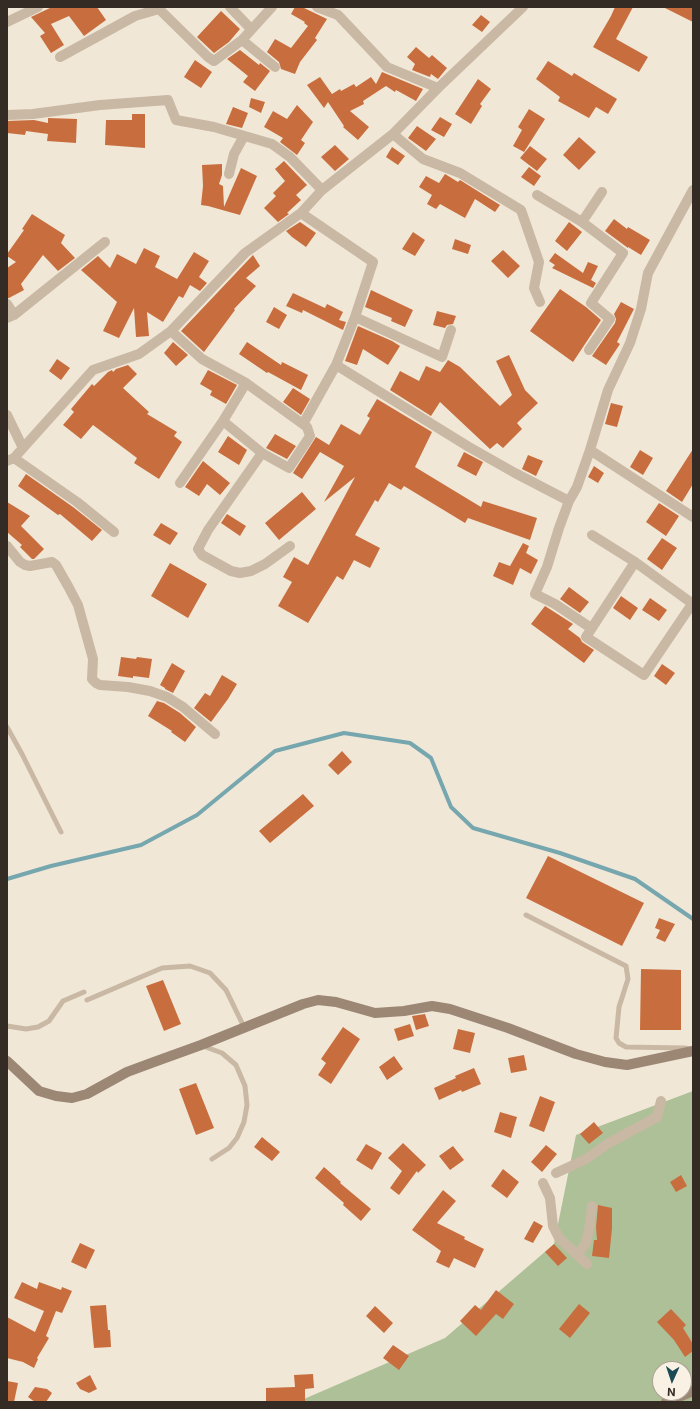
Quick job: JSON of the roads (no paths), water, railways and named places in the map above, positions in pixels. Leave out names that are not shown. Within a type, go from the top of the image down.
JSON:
[{"type":"street","points":[[7,22],[38,7]]},
{"type":"street","points":[[230,7],[251,29]]},
{"type":"street","points":[[60,57],[134,16],[158,8],[208,57],[214,61],[242,40],[272,7]]},
{"type":"street","points":[[317,7],[338,15],[386,67],[438,88]]},
{"type":"street","points":[[114,532],[78,502],[10,459],[23,448],[93,370],[139,354],[171,331],[245,253],[301,213],[322,190],[393,134],[438,88],[523,7]]},
{"type":"street","points":[[242,40],[275,66]]},
{"type":"street","points":[[7,115],[33,114],[100,105],[168,100],[176,120],[214,127],[272,144],[290,157],[322,190]]},
{"type":"street","points":[[393,134],[423,159],[460,173],[495,196],[521,210],[539,262],[534,288],[540,302]]},
{"type":"street","points":[[229,174],[234,154],[244,136]]},
{"type":"street","points":[[591,628],[555,604],[535,594],[547,567],[569,501],[577,487],[608,390],[630,343],[642,309],[648,273],[693,190]]},
{"type":"street","points":[[582,222],[602,192]]},
{"type":"street","points":[[537,195],[582,222],[623,253],[591,303],[610,319],[589,350]]},
{"type":"street","points":[[301,213],[373,262],[355,317],[336,365],[303,424]]},
{"type":"street","points":[[7,304],[10,316],[105,242]]},
{"type":"street","points":[[355,317],[440,362],[451,330]]},
{"type":"street","points":[[171,331],[202,359],[246,383],[307,427],[310,436],[289,468],[262,453],[223,421]]},
{"type":"street","points":[[336,365],[469,447],[569,501]]},
{"type":"street","points":[[180,482],[223,421],[246,383]]},
{"type":"street","points":[[7,415],[23,448]]},
{"type":"street","points":[[590,450],[693,517]]},
{"type":"street","points":[[262,453],[208,530],[198,549],[202,555],[231,571],[240,573],[251,571],[266,564],[290,546]]},
{"type":"street","points":[[592,535],[636,562],[692,604],[644,675],[586,637],[636,562]]},
{"type":"street","points":[[7,546],[20,562],[25,565],[30,566],[52,562],[56,566],[78,605],[93,659],[92,679],[96,683],[100,685],[128,687],[150,691],[167,697],[183,707],[215,734]]},
{"type":"street","points":[[7,1061],[39,1090],[56,1096],[72,1098],[87,1094],[127,1072],[201,1045],[303,1004],[318,1000],[336,1002],[375,1013],[432,1006],[450,1009],[508,1028],[576,1054],[606,1062],[627,1065],[693,1051]]},
{"type":"street","points":[[556,1173],[586,1159],[609,1143],[657,1117],[661,1101]]},
{"type":"street","points":[[543,1183],[550,1198],[553,1226],[559,1238],[587,1264]]},
{"type":"street","points":[[577,1255],[586,1243],[592,1206]]},
{"type":"street","points":[[666,1402],[693,1391]]},
{"type":"lane","points":[[7,727],[61,832]]},
{"type":"lane","points":[[526,914],[626,966],[628,979],[619,1006],[616,1038],[618,1043],[626,1047],[686,1048],[693,1051]]},
{"type":"lane","points":[[87,1000],[162,968],[190,966],[210,973],[226,990],[244,1027]]},
{"type":"lane","points":[[7,1026],[26,1029],[38,1028],[49,1021],[63,1001],[84,992]]},
{"type":"lane","points":[[201,1045],[222,1053],[236,1065],[245,1086],[247,1105],[244,1122],[237,1138],[228,1148],[212,1159]]},
{"type":"waterway","points":[[7,879],[51,866],[141,845],[197,815],[275,751],[344,733],[410,743],[431,758],[451,807],[473,828],[560,853],[635,879],[693,919]]}]
